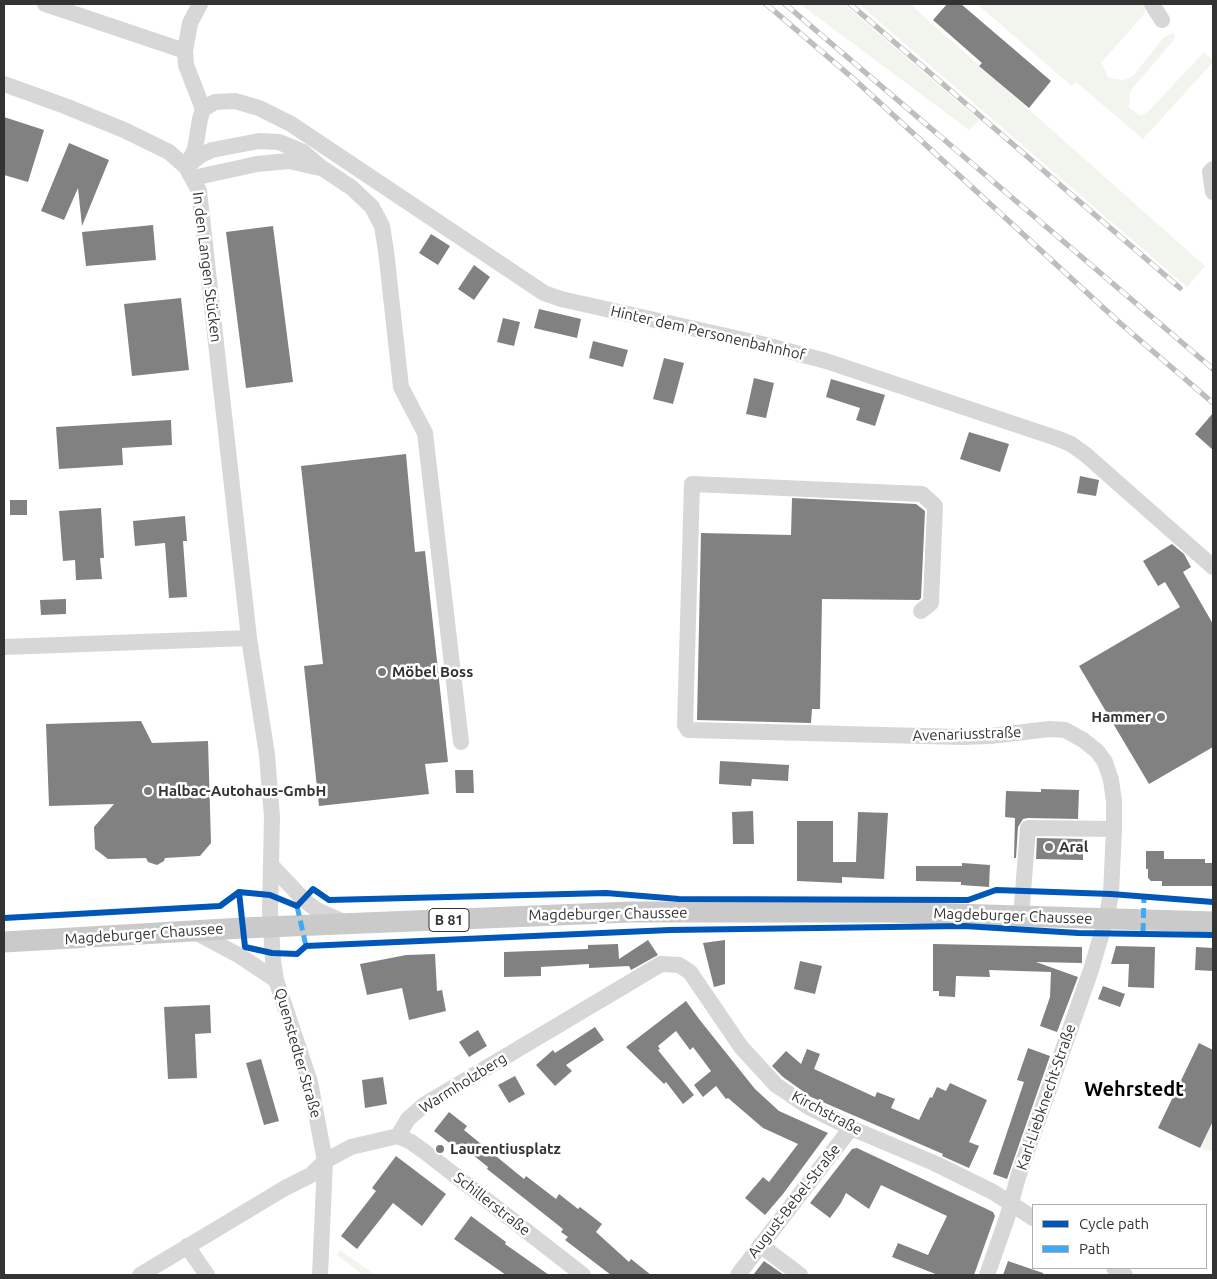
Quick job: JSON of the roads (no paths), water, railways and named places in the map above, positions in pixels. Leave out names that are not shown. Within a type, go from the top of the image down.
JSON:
[{"type":"main road","name":"Magdeburger Chaussee","points":[[4,942],[270,927],[630,912],[890,912],[1213,922]]},
{"type":"street","points":[[45,4],[185,52]]},
{"type":"street","points":[[189,173],[196,149],[203,109],[186,65],[185,52],[190,23],[200,4]]},
{"type":"street","points":[[1152,4],[1162,20]]},
{"type":"street","points":[[4,84],[65,106],[156,145],[169,152],[189,173]]},
{"type":"street","name":"Hinter dem Personenbahnhof","points":[[203,109],[215,102],[235,102],[259,108],[291,124],[544,293],[561,299],[762,344],[826,361],[1071,444],[1086,455],[1213,567]]},
{"type":"street","points":[[189,173],[201,154],[212,150],[259,141],[279,142],[303,152],[322,168],[352,188],[372,207],[382,226],[401,387],[425,433],[461,742]]},
{"type":"street","points":[[189,173],[257,164],[289,162],[322,168]]},
{"type":"street","points":[[1213,169],[1210,172],[1213,192]]},
{"type":"street","name":"In den Langen Stücken","points":[[189,173],[199,191],[249,638],[267,755],[272,817],[270,927]]},
{"type":"street","name":"Avenariusstraße","points":[[921,611],[931,603],[935,506],[922,494],[692,484],[685,725],[688,730],[962,737],[990,736],[1050,729],[1064,730],[1083,740],[1097,751],[1105,762],[1111,780],[1114,801],[1114,829],[1110,894],[1106,919]]},
{"type":"street","points":[[4,647],[249,638]]},
{"type":"street","points":[[1022,917],[1028,828],[1114,829]]},
{"type":"street","points":[[271,865],[304,900],[317,910],[348,924]]},
{"type":"street","name":"Karl-Liebknecht-Straße","points":[[987,1275],[1018,1178],[1091,970],[1106,919]]},
{"type":"street","name":"Quenstedter Straße","points":[[270,927],[276,980],[310,1082],[325,1161],[320,1275]]},
{"type":"street","name":"Quenstedter Straße","points":[[194,931],[240,956],[276,980]]},
{"type":"street","name":"Kirchstraße","points":[[661,964],[679,965],[690,972],[741,1047],[776,1085],[807,1106],[851,1128],[934,1163],[993,1192],[1032,1217]]},
{"type":"street","name":"Warmholzberg","points":[[398,1136],[408,1119],[424,1105],[661,964]]},
{"type":"street","name":"August-Bebel-Straße","points":[[738,1275],[851,1128]]},
{"type":"street","points":[[140,1275],[285,1188],[311,1175],[325,1161],[351,1147],[398,1136]]},
{"type":"street","name":"Schillerstraße","points":[[398,1136],[425,1152],[583,1275]]},
{"type":"street","points":[[760,1245],[800,1275]]},
{"type":"street","points":[[187,1246],[207,1275]]},
{"type":"railway","points":[[766,4],[855,80],[1120,323],[1213,403]]},
{"type":"railway","points":[[785,4],[1213,369]]},
{"type":"railway","points":[[850,4],[1180,288]]},
{"type":"place","name":"Möbel Boss","points":[[382,672]]},
{"type":"place","name":"Hammer","points":[[1161,717]]},
{"type":"place","name":"Halbac-Autohaus-GmbH","points":[[148,791]]},
{"type":"place","name":"Aral","points":[[1049,847]]},
{"type":"place","name":"Laurentiusplatz","points":[[440,1149]]},
{"type":"district","name":"Wehrstedt","points":[[1134,1089]]}]
